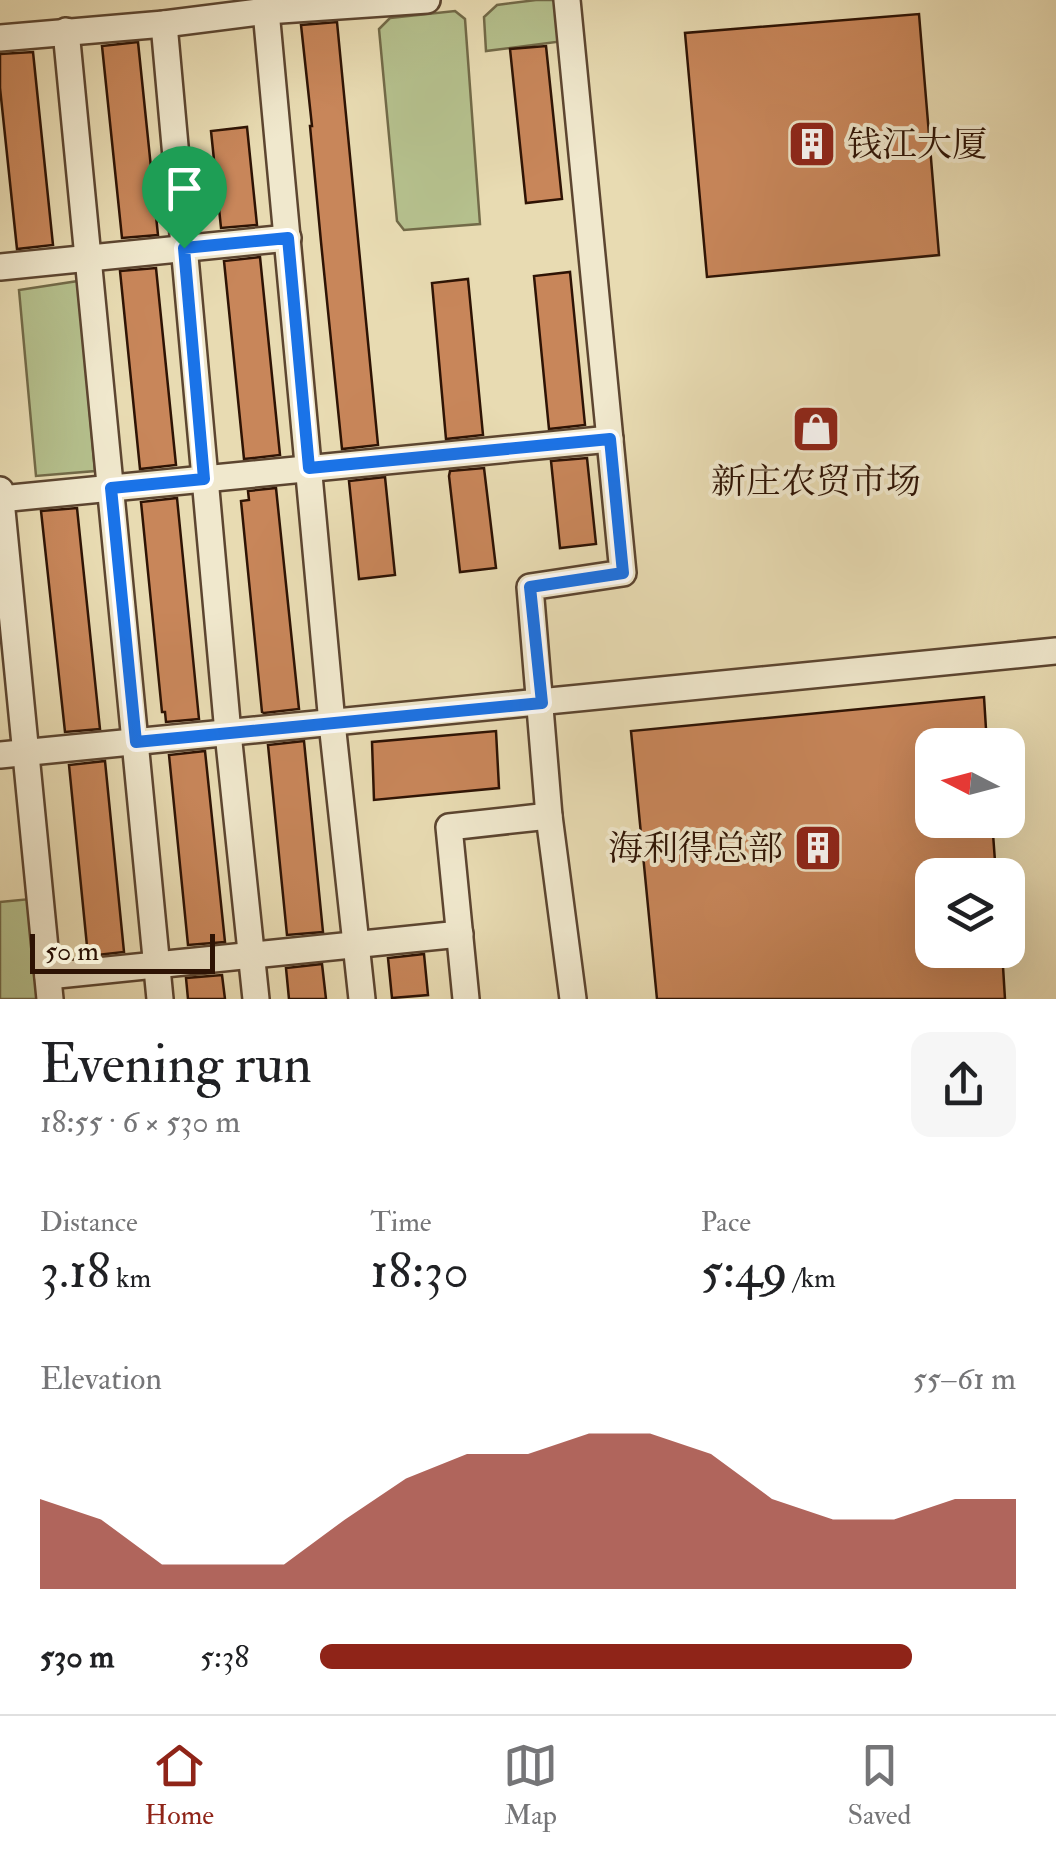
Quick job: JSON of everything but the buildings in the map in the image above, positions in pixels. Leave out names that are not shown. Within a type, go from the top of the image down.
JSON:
[{"type":"street","points":[[0,38],[266,11],[427,0]]},
{"type":"street","points":[[567,0],[623,573],[530,587],[550,816],[574,999]]},
{"type":"street","points":[[266,11],[332,723],[362,999]]},
{"type":"street","points":[[164,24],[256,999]]},
{"type":"street","points":[[66,31],[160,999]]},
{"type":"street","points":[[0,267],[288,238]]},
{"type":"street","points":[[0,498],[610,439]]},
{"type":"street","points":[[0,490],[13,754],[49,988],[157,965],[460,934]]},
{"type":"street","points":[[13,754],[1056,651]]},
{"type":"street","points":[[466,999],[449,827],[550,816]]},
{"type":"green space","points":[[560,0],[564,41],[486,51],[484,17],[497,5]]},
{"type":"green space","points":[[455,11],[465,19],[480,224],[404,230],[397,221],[379,29],[390,18]]},
{"type":"green space","points":[[78,281],[95,471],[36,476],[19,290]]},
{"type":"green space","points":[[30,899],[39,999],[0,999],[0,902]]},
{"type":"place","name":"钱江大厦","points":[[812,144]]},
{"type":"place","name":"新庄农贸市场","points":[[816,429]]},
{"type":"place","name":"海利得总部","points":[[818,848]]},
{"type":"route","points":[[288,238],[309,468],[610,439],[623,573],[530,587],[542,703],[136,742],[111,488],[204,479],[184,248],[288,238]]}]
